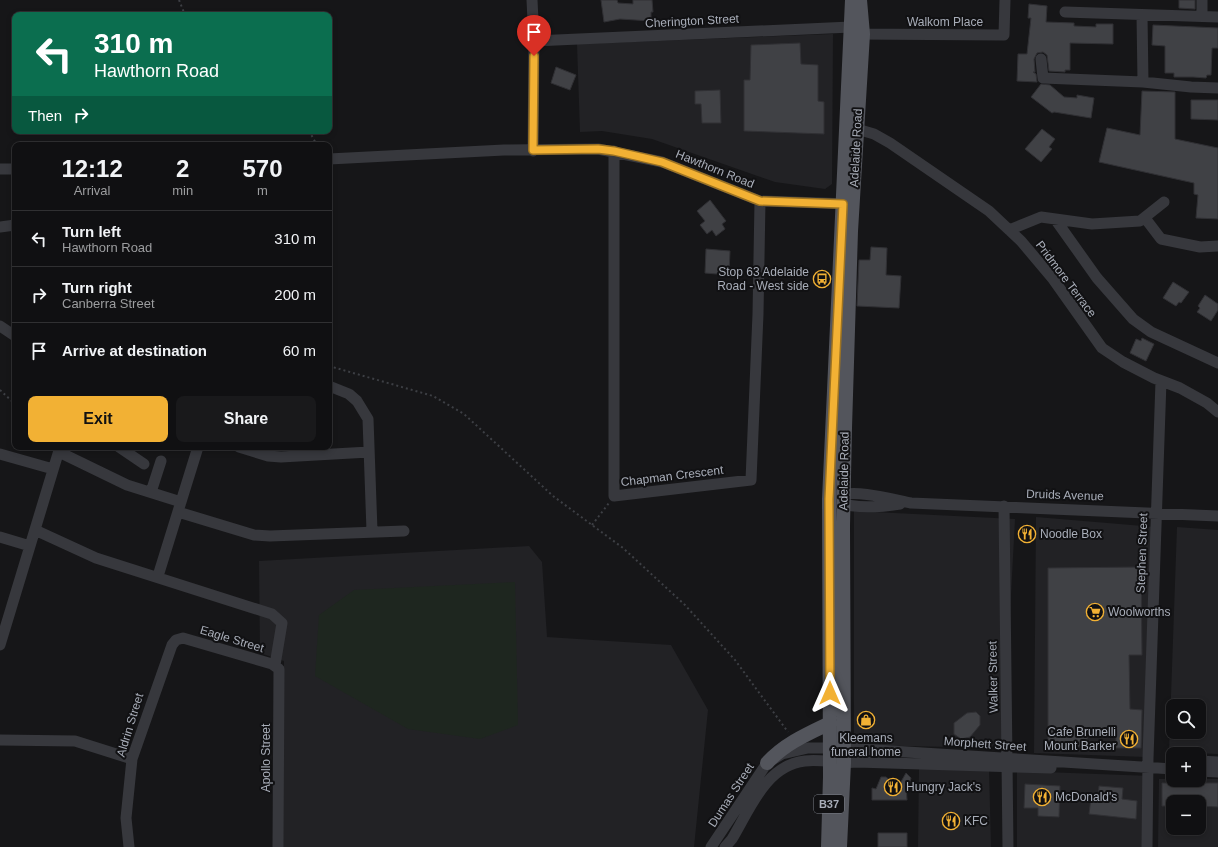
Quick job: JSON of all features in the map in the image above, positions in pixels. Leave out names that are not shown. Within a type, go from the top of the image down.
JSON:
[{"type":"main road","name":"Adelaide Road","points":[[840,847],[844,763],[844,499],[848,204],[857,129],[855,32],[852,0]]},
{"type":"main road","name":"Adelaide Road","points":[[828,847],[830,755],[829,499],[848,204],[855,32],[860,0]]},
{"type":"main road","points":[[767,763],[776,753],[789,744],[830,723]]},
{"type":"street","points":[[532,0],[534,41],[533,150]]},
{"type":"street","name":"Walkom Place","points":[[855,32],[1004,35],[1005,0]]},
{"type":"street","points":[[1202,0],[1202,16]]},
{"type":"street","points":[[1065,12],[1218,17]]},
{"type":"street","points":[[1142,15],[1143,82]]},
{"type":"street","name":"Cherington Street","points":[[534,41],[855,32]]},
{"type":"street","points":[[1041,59],[1043,78],[1143,82],[1218,88]]},
{"type":"street","name":"Pridmore Terrace","points":[[857,129],[864,130],[878,136],[989,211],[1021,241],[1053,279],[1102,348],[1123,362],[1161,381],[1180,388],[1207,403],[1218,412]]},
{"type":"street","name":"Hawthorn Road","points":[[332,159],[533,150],[598,149],[614,151],[662,162],[760,201],[848,204]]},
{"type":"street","name":"Chapman Crescent","points":[[614,151],[614,496],[751,480],[758,314],[760,201]]},
{"type":"street","points":[[0,169],[12,168]]},
{"type":"street","points":[[1009,230],[1041,217],[1092,224],[1140,221],[1164,202]]},
{"type":"street","points":[[1145,218],[1161,239],[1200,247],[1218,246]]},
{"type":"street","points":[[1056,220],[1097,278],[1133,319],[1151,332],[1218,363]]},
{"type":"street","points":[[0,226],[12,225]]},
{"type":"street","points":[[0,326],[12,334]]},
{"type":"street","name":"Stephen Street","points":[[1147,847],[1148,767],[1161,381]]},
{"type":"street","points":[[332,387],[349,394],[364,411],[368,419],[372,531]]},
{"type":"street","points":[[0,645],[60,450],[127,485],[151,492],[179,507],[254,535],[270,536],[404,531]]},
{"type":"street","points":[[123,450],[144,464]]},
{"type":"street","points":[[35,530],[96,558],[158,576],[197,450]]},
{"type":"street","points":[[249,450],[268,456],[281,457],[369,452]]},
{"type":"street","points":[[0,454],[54,469]]},
{"type":"street","points":[[151,492],[161,461]]},
{"type":"street","name":"Druids Avenue","points":[[829,499],[844,499],[867,495],[911,503],[1157,512],[1218,516]]},
{"type":"street","name":"Walker Street","points":[[1004,506],[1008,847]]},
{"type":"street","points":[[0,537],[30,546]]},
{"type":"street","name":"Apollo Street","points":[[158,576],[272,614],[282,623],[277,667],[278,847]]},
{"type":"street","name":"Eagle Street","points":[[176,640],[183,638],[277,667]]},
{"type":"street","name":"Aldrin Street","points":[[129,847],[126,818],[132,759],[169,653],[176,640]]},
{"type":"street","points":[[0,740],[75,741],[132,759]]},
{"type":"street","name":"Dumas Street","points":[[711,847],[767,763],[782,754],[808,748],[830,755],[844,763]]},
{"type":"street","name":"Dumas Street","points":[[725,847],[732,839],[770,778],[792,763],[815,760],[844,748]]},
{"type":"street","name":"Morphett Street","points":[[844,748],[1079,769],[1148,767],[1166,765]]},
{"type":"street","points":[[1206,761],[1218,762]]},
{"type":"street","name":"Morphett Street","points":[[844,763],[1007,762]]},
{"type":"street","name":"Morphett Street","points":[[1148,767],[1166,768]]},
{"type":"street","points":[[1206,772],[1218,772]]},
{"type":"path","points":[[179,0],[184,12]]},
{"type":"path","points":[[332,367],[434,396],[464,414],[553,496],[623,548],[685,605],[735,660],[789,735]]},
{"type":"path","points":[[0,390],[12,401]]},
{"type":"path","points":[[592,525],[614,496]]},
{"type":"shaded area","points":[[833,34],[832,184],[825,189],[775,182],[652,139],[602,131],[580,132],[577,44]]},
{"type":"shaded area","points":[[854,511],[1015,519],[1003,748],[854,745]]},
{"type":"shaded area","points":[[1036,517],[1155,527],[1146,757],[1034,753]]},
{"type":"shaded area","points":[[1177,527],[1218,530],[1218,754],[1206,754],[1206,747],[1169,747],[1169,739],[1206,739],[1206,699],[1171,699]]},
{"type":"shaded area","points":[[529,546],[542,562],[547,637],[671,645],[708,710],[694,847],[283,847],[284,661],[260,653],[259,561]]},
{"type":"shaded area","points":[[515,582],[518,725],[480,739],[408,729],[315,676],[319,615],[354,590]]},
{"type":"shaded area","points":[[919,769],[989,769],[991,847],[918,847]]},
{"type":"shaded area","points":[[1017,771],[1151,776],[1148,847],[1017,847]]},
{"type":"shaded area","points":[[1159,779],[1166,779],[1166,787],[1206,787],[1206,779],[1218,779],[1218,847],[1158,847]]},
{"type":"building","points":[[601,0],[617,0],[618,3],[633,4],[633,0],[652,0],[653,12],[651,12],[651,21],[620,19],[604,22]]},
{"type":"building","points":[[1179,0],[1195,0],[1195,9],[1179,8]]},
{"type":"building","points":[[1029,4],[1047,6],[1046,22],[1074,23],[1074,26],[1096,27],[1096,24],[1113,24],[1113,44],[1070,43],[1070,70],[1065,70],[1065,72],[1049,71],[1047,55],[1043,52],[1037,53],[1034,59],[1035,72],[1033,72],[1036,74],[1037,82],[1017,81],[1018,54],[1027,54],[1031,18],[1028,18]]},
{"type":"building","points":[[1153,25],[1218,28],[1218,48],[1212,48],[1211,75],[1207,75],[1206,78],[1174,77],[1174,73],[1165,73],[1165,46],[1152,45]]},
{"type":"building","points":[[800,43],[801,64],[818,65],[818,101],[824,102],[824,134],[744,131],[744,80],[750,80],[751,45]]},
{"type":"building","points":[[556,67],[576,75],[570,90],[551,83]]},
{"type":"building","points":[[1041,84],[1050,85],[1064,97],[1077,98],[1077,95],[1094,98],[1091,118],[1054,112],[1052,113],[1031,97]]},
{"type":"building","points":[[720,90],[721,123],[702,123],[701,104],[695,104],[695,91]]},
{"type":"building","points":[[1142,91],[1175,92],[1175,139],[1218,148],[1218,219],[1196,218],[1198,195],[1194,194],[1194,183],[1099,162],[1107,128],[1140,135]]},
{"type":"building","points":[[1191,100],[1218,100],[1218,120],[1191,119]]},
{"type":"building","points":[[1042,129],[1055,139],[1049,147],[1052,149],[1041,162],[1025,149]]},
{"type":"building","points":[[710,200],[726,221],[722,224],[725,229],[716,236],[712,230],[707,234],[700,225],[705,221],[697,211]]},
{"type":"building","points":[[871,247],[887,248],[886,275],[901,276],[899,308],[857,306],[859,260],[870,260]]},
{"type":"building","points":[[706,249],[730,251],[729,275],[705,273]]},
{"type":"building","points":[[1173,282],[1189,292],[1181,303],[1179,302],[1176,306],[1163,298]]},
{"type":"building","points":[[1205,295],[1218,304],[1218,310],[1211,321],[1197,312],[1200,308],[1198,306]]},
{"type":"building","points":[[1142,338],[1154,344],[1146,361],[1130,353],[1136,339],[1141,341]]},
{"type":"building","name":"Woolworths","points":[[1141,567],[1142,655],[1129,655],[1130,709],[1142,710],[1141,748],[1116,748],[1116,731],[1088,730],[1087,747],[1048,746],[1048,568]]},
{"type":"building","points":[[976,712],[980,716],[980,725],[970,737],[961,739],[954,734],[954,723],[967,713]]},
{"type":"building","name":"Hungry Jack's","points":[[906,773],[911,778],[909,785],[906,785],[907,800],[872,800],[872,788],[876,789],[881,777],[886,777],[898,787]]},
{"type":"building","points":[[1162,783],[1166,783],[1166,787],[1206,787],[1206,783],[1218,783],[1218,807],[1206,806],[1206,795],[1166,795],[1166,806],[1162,806]]},
{"type":"building","name":"McDonald's","points":[[1025,784],[1060,786],[1059,817],[1038,816],[1038,808],[1024,808]]},
{"type":"building","points":[[1099,786],[1123,788],[1122,799],[1137,801],[1136,819],[1089,814],[1091,798],[1098,798]]},
{"type":"building","points":[[878,833],[907,833],[907,847],[878,847]]},
{"type":"place","name":"Stop 63 Adelaide Road - West side","points":[[822,279]]},
{"type":"place","name":"Noodle Box","points":[[1027,534]]},
{"type":"place","name":"Woolworths","points":[[1095,612]]},
{"type":"place","name":"Kleemans funeral home","points":[[866,720]]},
{"type":"place","name":"Cafe Brunelli Mount Barker","points":[[1129,739]]},
{"type":"place","name":"Hungry Jack's","points":[[893,787]]},
{"type":"place","name":"McDonald's","points":[[1042,797]]},
{"type":"place","name":"KFC","points":[[951,821]]},
{"type":"route","points":[[534,56],[533,150],[598,149],[614,151],[662,162],[760,201],[773,203],[843,204],[829,499],[830,693]]}]
